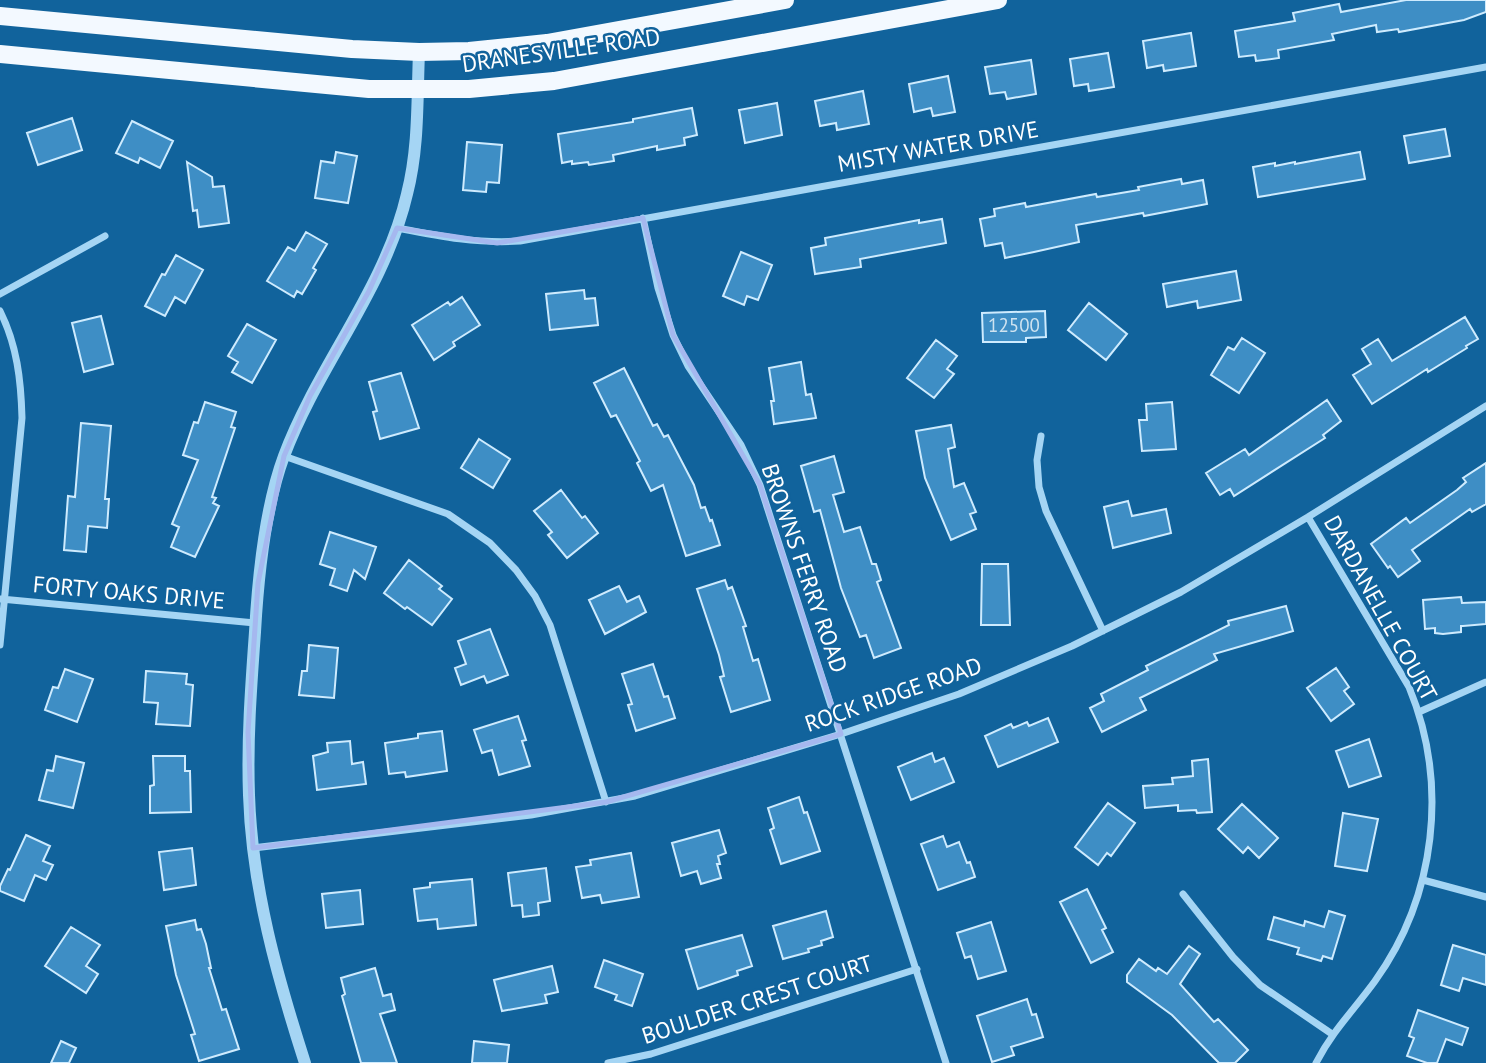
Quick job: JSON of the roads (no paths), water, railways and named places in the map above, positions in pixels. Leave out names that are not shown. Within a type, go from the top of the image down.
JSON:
[{"type":"main road","name":"DRANESVILLE ROAD","points":[[0,16],[352,49],[469,51],[547,43],[785,0]]},
{"type":"main road","name":"DRANESVILLE ROAD","points":[[0,54],[369,89],[470,89],[554,81],[998,0]]},
{"type":"street","points":[[305,1063],[275,964],[253,848],[248,732],[258,583],[270,509],[284,456],[310,396],[369,291],[397,228],[408,194],[416,140],[419,52]]},
{"type":"street","name":"MISTY WATER DRIVE","points":[[397,228],[463,241],[520,241],[1486,67]]},
{"type":"street","name":"BROWNS FERRY ROAD","points":[[643,218],[658,288],[673,335],[688,366],[741,445],[760,485],[946,1063]]},
{"type":"street","points":[[0,293],[105,236]]},
{"type":"street","points":[[0,311],[16,354],[22,383],[22,418],[2,599],[0,645]]},
{"type":"street","name":"ROCK RIDGE ROAD","points":[[253,848],[531,815],[606,802],[698,779],[959,694],[1103,631],[1181,592],[1486,407]]},
{"type":"street","points":[[1041,436],[1037,460],[1039,487],[1046,510],[1103,631]]},
{"type":"street","points":[[284,456],[448,514],[490,543],[516,570],[535,596],[550,625],[606,802]]},
{"type":"street","name":"DARDANELLE COURT","points":[[1308,517],[1409,687],[1427,741],[1432,790],[1432,835],[1423,880],[1411,917],[1390,958],[1332,1034],[1316,1063]]},
{"type":"street","name":"FORTY OAKS DRIVE","points":[[2,599],[255,623]]},
{"type":"street","points":[[1419,712],[1486,682]]},
{"type":"street","points":[[1423,880],[1486,897]]},
{"type":"street","points":[[1184,894],[1233,957],[1260,985],[1332,1034]]},
{"type":"street","name":"BOULDER CREST COURT","points":[[608,1063],[651,1054],[917,969]]}]
